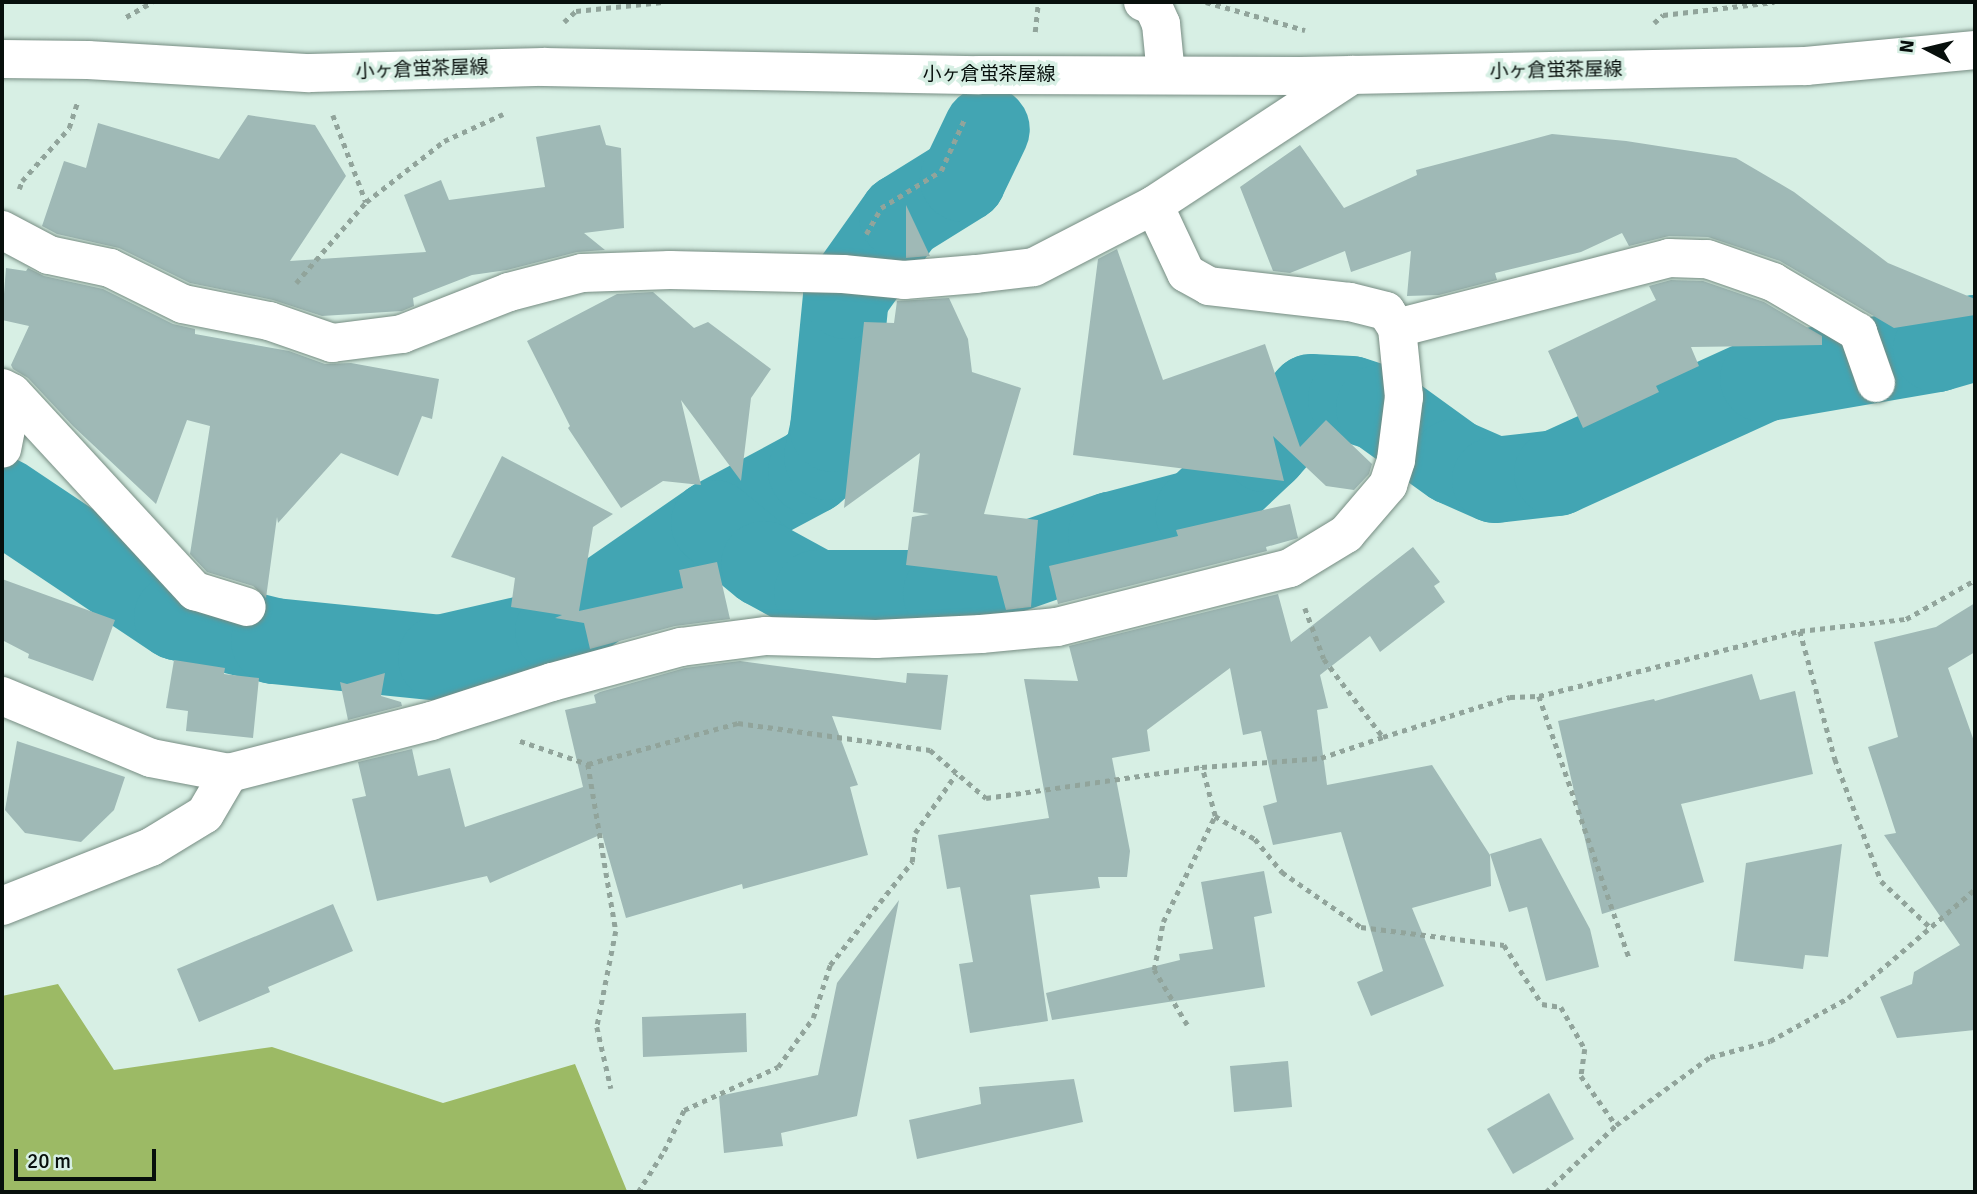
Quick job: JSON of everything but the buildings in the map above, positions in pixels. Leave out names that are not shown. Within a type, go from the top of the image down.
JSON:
[{"type":"street","points":[[1143,2],[1153,6],[1161,24],[1166,75]]},
{"type":"street","name":"小ヶ倉蛍茶屋線","points":[[2,59],[112,61],[310,73],[544,67],[1352,75],[1806,66],[1975,50]]},
{"type":"street","points":[[3,230],[49,255],[110,268],[183,303],[269,321],[332,343],[402,334],[509,292],[582,272],[670,270],[904,280],[1034,267],[1154,205],[1352,75]]},
{"type":"street","points":[[2,696],[151,758],[229,773],[431,721],[552,682],[681,647],[766,636],[876,639],[1057,627],[1290,568],[1346,534],[1388,485],[1396,460],[1405,397],[1397,328],[1386,311],[1349,302],[1209,286],[1186,273],[1154,205]]},
{"type":"street","points":[[1397,328],[1669,258],[1707,259],[1773,282],[1858,332],[1876,383]]},
{"type":"street","points":[[2,388],[12,393],[195,591],[247,607]]},
{"type":"street","points":[[2,423],[6,429],[2,449]]},
{"type":"street","points":[[2,906],[151,847],[205,814],[229,773]]},
{"type":"path","points":[[120,22],[152,2]]},
{"type":"path","points":[[558,27],[576,11],[663,2]]},
{"type":"path","points":[[1035,34],[1038,2]]},
{"type":"path","points":[[1206,2],[1292,24],[1317,36]]},
{"type":"path","points":[[1651,26],[1663,15],[1774,2]]},
{"type":"path","points":[[3,230],[22,181],[69,128],[78,102]]},
{"type":"path","points":[[330,108],[366,202]]},
{"type":"path","points":[[269,321],[285,296],[366,202],[444,141],[507,113]]},
{"type":"path","points":[[858,276],[881,208],[941,171],[967,113]]},
{"type":"path","points":[[1290,568],[1324,660],[1384,737]]},
{"type":"path","points":[[611,1088],[597,1027],[616,931],[608,870],[588,764],[738,723],[930,750],[986,798],[1202,767],[1321,758],[1510,696],[1539,696],[1800,631],[1906,619],[1975,580]]},
{"type":"path","points":[[1800,631],[1835,759],[1881,881],[1931,928]]},
{"type":"path","points":[[1539,696],[1629,957]]},
{"type":"path","points":[[1187,1025],[1154,970],[1163,922],[1214,816],[1202,767]]},
{"type":"path","points":[[638,1192],[664,1151],[684,1110],[778,1067],[813,1018],[830,965],[912,862],[915,833],[956,774]]},
{"type":"path","points":[[1214,816],[1255,839],[1282,872],[1361,927],[1504,944],[1542,1004],[1561,1007],[1585,1049],[1581,1076],[1616,1125]]},
{"type":"path","points":[[1546,1192],[1616,1125],[1710,1057],[1770,1041],[1848,998],[1975,889]]},
{"type":"green space","points":[[58,984],[114,1070],[272,1047],[443,1103],[575,1064],[627,1191],[704,1192],[2,1192],[2,996]]},
{"type":"waterway","points":[[2,500],[177,617],[274,641],[441,658],[558,631],[714,523],[811,471],[827,457],[833,429],[846,296],[902,217],[963,179],[987,129]]},
{"type":"waterway","points":[[714,523],[764,564],[817,593],[946,593],[1111,535],[1198,512],[1265,449],[1311,397],[1351,399],[1379,408],[1454,462],[1495,480],[1557,473],[1763,379],[1936,349],[1975,338]]}]
